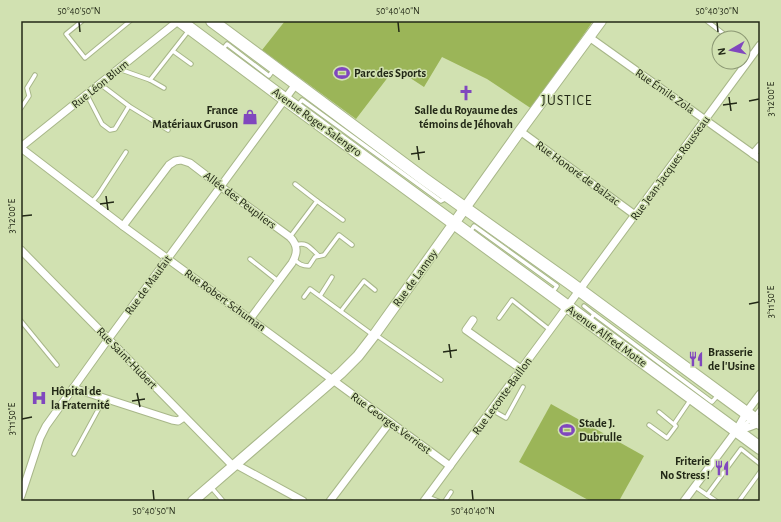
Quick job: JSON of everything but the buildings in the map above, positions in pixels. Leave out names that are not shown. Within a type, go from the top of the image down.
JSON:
[{"type":"main road","name":"Avenue Roger Salengro","points":[[179,21],[284,98],[299,103],[355,144],[454,224]]},
{"type":"main road","name":"Rue de Lannoy","points":[[193,501],[347,368],[358,356],[520,130],[589,37],[597,22]]},
{"type":"main road","name":"Avenue Roger Salengro","points":[[219,23],[272,72],[296,84],[465,208]]},
{"type":"main road","name":"Avenue Alfred Motte","points":[[465,208],[580,290],[719,393],[756,418]]},
{"type":"main road","name":"Avenue Alfred Motte","points":[[454,224],[568,307],[591,318],[692,398],[760,448]]},
{"type":"street","name":"Rue Léon Blum","points":[[21,148],[179,21]]},
{"type":"street","name":"Rue Émile Zola","points":[[589,37],[760,159]]},
{"type":"street","name":"Rue Jean-Jacques Rousseau","points":[[580,290],[760,45]]},
{"type":"street","name":"Rue de Maufait","points":[[21,496],[41,434],[46,426],[284,98],[296,84]]},
{"type":"street","name":"Rue Honoré de Balzac","points":[[520,130],[635,215]]},
{"type":"street","points":[[754,154],[760,146]]},
{"type":"street","name":"Rue Robert Schuman","points":[[21,148],[123,226],[333,380]]},
{"type":"street","name":"Allée des Peupliers","points":[[123,226],[166,167],[174,161],[181,160],[190,163],[290,237],[296,244]]},
{"type":"street","points":[[250,319],[294,259],[296,244]]},
{"type":"street","name":"Rue Saint-Hubert","points":[[21,250],[109,338],[184,417],[234,465],[303,501]]},
{"type":"street","name":"Rue Leconte-Baillon","points":[[426,499],[580,290]]},
{"type":"street","points":[[472,320],[466,330],[521,369]]},
{"type":"street","name":"Rue Georges Verriest","points":[[333,380],[450,466]]},
{"type":"street","points":[[73,388],[172,420],[178,421],[184,417]]},
{"type":"street","points":[[736,431],[750,427],[756,418],[760,394]]},
{"type":"street","points":[[684,501],[736,431],[756,418]]},
{"type":"street","points":[[330,501],[390,422]]},
{"type":"lane","points":[[82,21],[66,34],[85,58],[130,21]]},
{"type":"lane","points":[[707,21],[719,30]]},
{"type":"lane","points":[[150,80],[190,29]]},
{"type":"lane","points":[[221,51],[227,44],[272,72]]},
{"type":"lane","points":[[173,51],[191,64]]},
{"type":"lane","points":[[119,69],[150,80],[164,88]]},
{"type":"lane","points":[[21,108],[28,96],[27,88],[35,75]]},
{"type":"lane","points":[[100,84],[129,106],[168,130]]},
{"type":"lane","points":[[87,95],[102,124],[110,130],[115,129],[129,106]]},
{"type":"lane","points":[[355,144],[441,201],[449,197]]},
{"type":"lane","points":[[92,202],[126,152]]},
{"type":"lane","points":[[295,184],[343,220]]},
{"type":"lane","points":[[290,237],[317,200]]},
{"type":"lane","points":[[294,259],[299,264],[309,266],[315,257],[324,255],[339,235],[352,245]]},
{"type":"lane","points":[[296,244],[303,243],[309,246],[319,256]]},
{"type":"lane","points":[[250,259],[278,281]]},
{"type":"lane","points":[[320,296],[332,277]]},
{"type":"lane","points":[[341,311],[364,281],[375,290]]},
{"type":"lane","points":[[304,298],[310,289],[374,335],[441,380]]},
{"type":"lane","points":[[499,318],[512,300],[550,330]]},
{"type":"lane","points":[[584,306],[591,318],[712,402],[719,393]]},
{"type":"lane","points":[[21,320],[57,365]]},
{"type":"lane","points":[[492,410],[506,418],[523,388]]},
{"type":"lane","points":[[649,425],[667,438],[676,426],[674,424],[692,398]]},
{"type":"lane","points":[[74,454],[104,399]]},
{"type":"lane","points":[[659,412],[674,424]]},
{"type":"lane","points":[[708,495],[741,449],[760,464]]},
{"type":"lane","points":[[739,501],[760,472]]},
{"type":"lane","points":[[210,486],[223,501]]},
{"type":"lane","points":[[694,486],[716,501]]},
{"type":"lane","points":[[445,501],[451,492]]},
{"type":"lane","points":[[426,499],[438,501]]},
{"type":"green space","name":"Parc des Sports","points":[[285,21],[593,21],[532,109],[487,79],[442,57],[424,87],[395,68],[356,119],[262,50]]},
{"type":"green space","name":"Stade J. Dubrulle","points":[[551,404],[644,456],[619,501],[590,501],[519,462]]},
{"type":"place","name":"Parc des Sports","points":[[342,73]]},
{"type":"place","name":"Salle du Royaume des témoins de Jéhovah","points":[[466,93]]},
{"type":"place","name":"France Matériaux Gruson","points":[[250,117]]},
{"type":"place","name":"Brasserie de l'Usine","points":[[696,359]]},
{"type":"place","name":"Hôpital de la Fraternité","points":[[39,398]]},
{"type":"place","name":"Stade J. Dubrulle","points":[[567,430]]},
{"type":"place","name":"Friterie No Stress !","points":[[722,468]]},
{"type":"district","name":"JUSTICE","points":[[567,100]]}]
